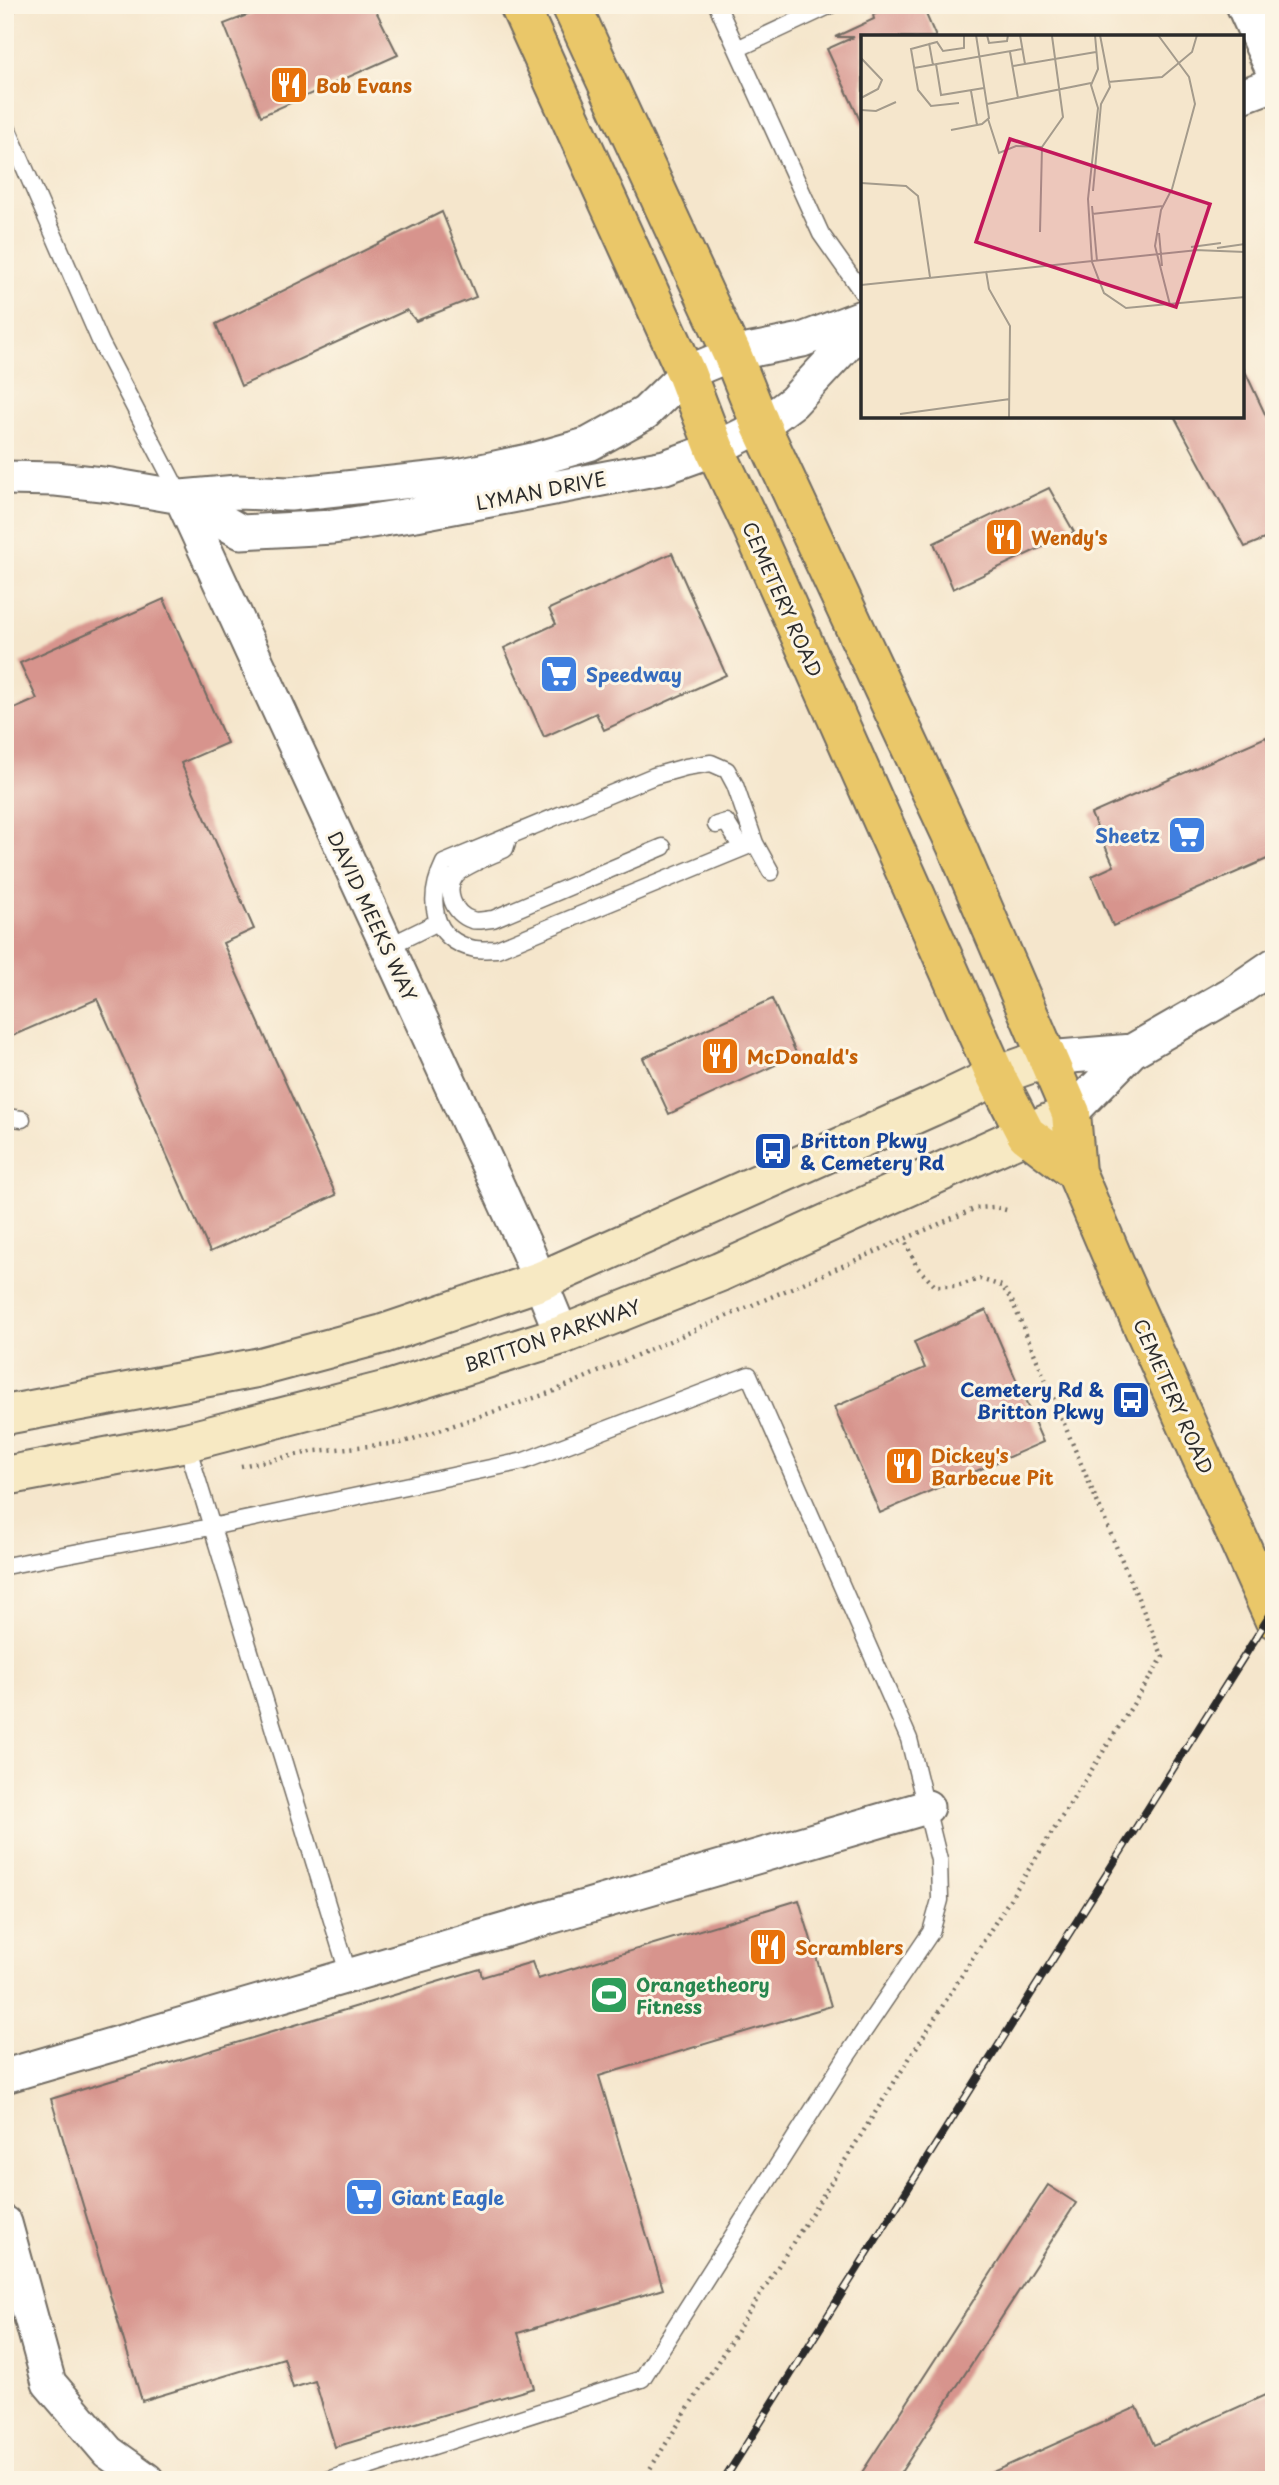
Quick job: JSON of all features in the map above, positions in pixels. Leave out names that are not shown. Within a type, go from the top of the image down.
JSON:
[{"type":"main road","name":"CEMETERY ROAD","points":[[519,5],[686,373],[715,449],[996,1076],[1026,1134],[1076,1172]]},
{"type":"main road","name":"CEMETERY ROAD","points":[[571,5],[732,354],[761,426],[956,845],[1071,1113],[1076,1172],[1118,1273],[1274,1619]]},
{"type":"main road","points":[[5,1415],[256,1368],[383,1334],[540,1281],[996,1076],[1046,1058]]},
{"type":"main road","name":"BRITTON PARKWAY","points":[[5,1476],[186,1442],[388,1390],[562,1335],[720,1272],[1071,1113]]},
{"type":"street","points":[[1243,5],[1274,73]]},
{"type":"street","points":[[1244,95],[1274,84]]},
{"type":"street","name":"LYMAN DRIVE","points":[[5,478],[83,482],[181,497],[237,492],[290,494],[457,476],[533,460],[589,444],[645,413],[686,373],[732,354],[802,340],[861,318]]},
{"type":"street","name":"LYMAN DRIVE","points":[[181,497],[241,532],[333,527],[665,467],[715,449],[761,426],[793,402],[861,330]]},
{"type":"street","name":"DAVID MEEKS WAY","points":[[181,497],[540,1281],[562,1335]]},
{"type":"street","points":[[1071,1113],[1132,1051],[1233,993],[1274,965]]},
{"type":"street","points":[[1046,1058],[1132,1051]]},
{"type":"street","points":[[5,2076],[926,1807]]},
{"type":"street","points":[[5,2223],[49,2383],[108,2452],[147,2480]]},
{"type":"lane","points":[[717,5],[821,234],[861,289]]},
{"type":"lane","points":[[737,49],[831,5]]},
{"type":"lane","points":[[5,123],[102,343],[181,497]]},
{"type":"lane","points":[[711,763],[727,769],[735,785],[748,846],[497,949],[475,949],[455,941],[436,923],[433,898],[437,877],[444,863],[654,776],[686,767],[711,763]]},
{"type":"lane","points":[[716,825],[726,822],[771,872]]},
{"type":"lane","points":[[509,836],[505,849],[457,873],[450,888],[453,904],[460,914],[474,920],[494,919],[663,847]]},
{"type":"lane","points":[[387,947],[436,923]]},
{"type":"lane","points":[[5,1566],[211,1527],[524,1461],[748,1375],[909,1739],[939,1860],[940,1900],[930,1932],[847,2056],[642,2379],[328,2480]]},
{"type":"lane","points":[[186,1442],[349,1976]]},
{"type":"building","name":"Bob Evans","points":[[274,5],[373,5],[398,55],[261,116],[224,24]]},
{"type":"building","points":[[895,5],[922,5],[935,35],[861,35],[861,123],[827,49],[854,37],[835,37],[874,19],[873,15]]},
{"type":"building","points":[[442,212],[476,297],[416,321],[407,310],[241,386],[216,324]]},
{"type":"building","points":[[1244,369],[1274,433],[1274,535],[1245,547],[1175,418],[1244,418]]},
{"type":"building","name":"Wendy's","points":[[1049,488],[1074,532],[953,589],[934,543]]},
{"type":"building","points":[[672,553],[726,675],[604,730],[596,713],[544,737],[504,648],[556,624],[549,609]]},
{"type":"building","points":[[164,599],[227,743],[181,763],[254,929],[223,943],[336,1195],[210,1252],[97,999],[5,1039],[5,713],[37,699],[20,663]]},
{"type":"building","name":"Sheetz","points":[[1266,737],[1274,756],[1274,856],[1113,926],[1092,876],[1114,866],[1091,814]]},
{"type":"building","name":"McDonald's","points":[[772,999],[797,1055],[669,1114],[643,1058]]},
{"type":"building","points":[[986,1310],[1043,1442],[880,1513],[834,1407],[925,1368],[914,1342]]},
{"type":"building","points":[[799,1900],[831,2006],[599,2076],[663,2289],[518,2333],[534,2388],[335,2447],[315,2381],[293,2388],[284,2358],[142,2401],[51,2099],[480,1969],[482,1977],[532,1962],[538,1979]]},
{"type":"building","points":[[1048,2185],[1076,2203],[896,2480],[857,2480]]},
{"type":"building","points":[[1274,2391],[1274,2480],[975,2480],[1137,2407],[1154,2445]]},
{"type":"railway","points":[[724,2480],[1274,1609]]},
{"type":"place","name":"Bob Evans","points":[[289,85]]},
{"type":"place","name":"Wendy's","points":[[1004,537]]},
{"type":"place","name":"Speedway","points":[[559,674]]},
{"type":"place","name":"Sheetz","points":[[1187,835]]},
{"type":"place","name":"McDonald's","points":[[720,1056]]},
{"type":"place","name":"Britton Pkwy & Cemetery Rd","points":[[773,1151]]},
{"type":"place","name":"Cemetery Rd & Britton Pkwy","points":[[1131,1400]]},
{"type":"place","name":"Dickey's Barbecue Pit","points":[[904,1466]]},
{"type":"place","name":"Scramblers","points":[[768,1947]]},
{"type":"place","name":"Orangetheory Fitness","points":[[609,1995]]},
{"type":"place","name":"Giant Eagle","points":[[364,2197]]}]
